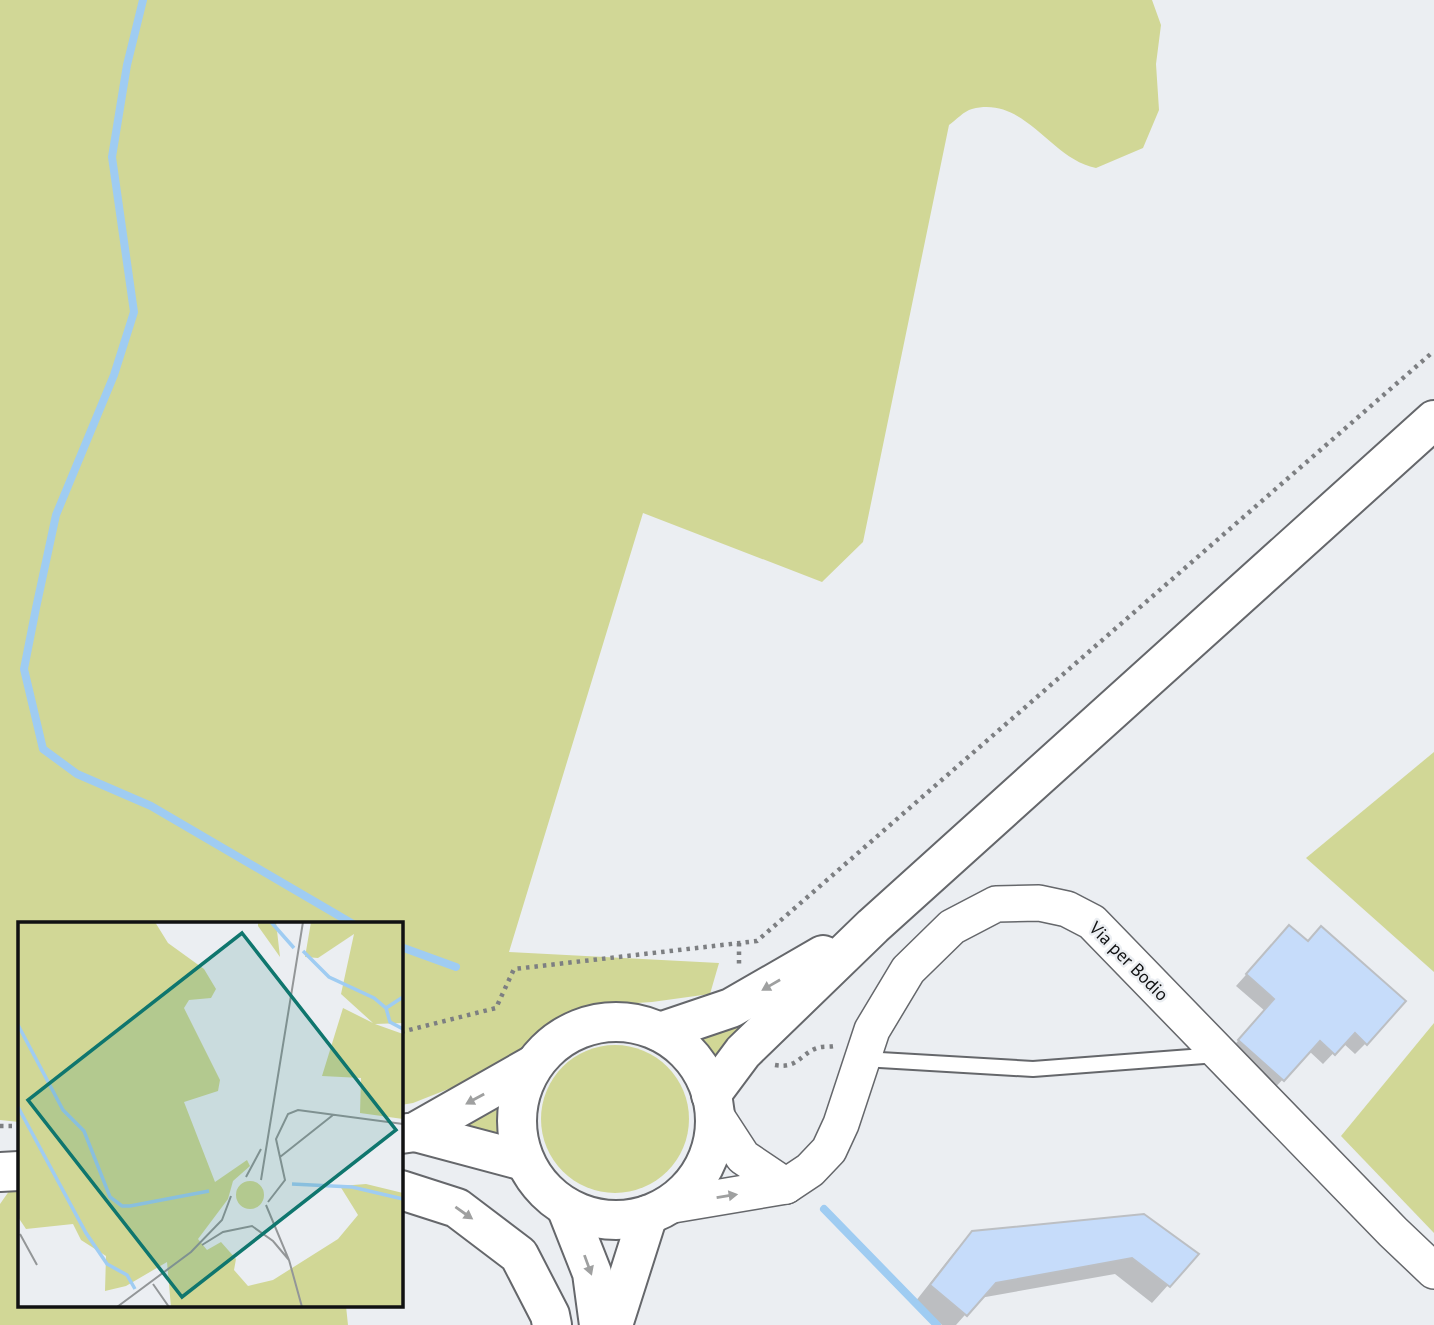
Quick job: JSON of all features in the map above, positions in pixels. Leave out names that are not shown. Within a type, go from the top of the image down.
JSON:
[{"type":"main road","points":[[713,1105],[743,1052],[873,926],[1434,420]]},
{"type":"main road","points":[[660,1032],[732,1008],[873,926]]},
{"type":"main road","points":[[604,1023],[633,1023],[660,1032],[682,1048],[700,1070],[713,1105],[713,1142],[704,1167],[688,1189],[658,1210],[621,1220],[592,1218],[566,1207],[542,1187],[524,1161],[516,1128],[519,1095],[533,1065],[552,1044],[577,1030],[604,1023]]},
{"type":"main road","points":[[408,1133],[533,1065]]},
{"type":"main road","points":[[408,1133],[524,1161]]},
{"type":"main road","points":[[0,1172],[18,1171]]},
{"type":"main road","points":[[402,1189],[457,1208],[520,1255],[550,1315],[552,1325]]},
{"type":"main road","points":[[566,1207],[592,1273],[599,1325]]},
{"type":"main road","points":[[613,1325],[658,1210]]},
{"type":"street","name":"Via per Bodio","points":[[658,1210],[786,1186],[810,1170],[829,1150],[841,1124],[872,1030],[908,970],[952,927],[996,904],[1038,902],[1067,909],[1091,922],[1434,1271]]},
{"type":"street","points":[[713,1105],[743,1157],[786,1186]]},
{"type":"lane","points":[[862,1059],[1033,1069],[1222,1055]]},
{"type":"path","points":[[402,1032],[496,1007],[514,969],[757,941],[1434,351]]},
{"type":"path","points":[[771,1064],[785,1067],[799,1062],[816,1048],[836,1046],[862,1059]]},
{"type":"path","points":[[0,1126],[18,1126]]},
{"type":"green space","points":[[0,0],[1152,0],[1161,25],[1156,64],[1159,110],[1143,148],[1096,168],[1065,153],[1022,119],[1007,111],[991,107],[972,109],[949,125],[863,542],[822,582],[643,513],[509,952],[719,963],[710,994],[652,1002],[590,1006],[552,1026],[509,1065],[413,1103],[402,1105],[402,922],[18,922],[18,1122],[0,1120]]},
{"type":"green space","points":[[1434,752],[1434,972],[1306,858]]},
{"type":"green space","points":[[783,995],[716,1063],[695,1036]]},
{"type":"green space","points":[[1434,1023],[1434,1233],[1341,1136]]},
{"type":"green space","points":[[615,1045],[643,1051],[656,1057],[667,1067],[677,1078],[683,1091],[689,1119],[683,1147],[677,1160],[667,1171],[656,1181],[643,1187],[615,1193],[587,1187],[574,1181],[563,1171],[553,1160],[547,1147],[541,1119],[547,1091],[553,1078],[563,1067],[574,1057],[587,1051]]},
{"type":"green space","points":[[501,1107],[504,1146],[441,1129],[477,1120]]},
{"type":"green space","points":[[18,1178],[18,1308],[346,1308],[348,1325],[0,1325],[0,1204]]},
{"type":"building","points":[[1289,925],[1308,941],[1321,926],[1406,1001],[1367,1045],[1355,1033],[1335,1055],[1320,1041],[1284,1081],[1238,1040],[1274,999],[1246,974]]},
{"type":"building","points":[[1144,1214],[1199,1254],[1170,1287],[1132,1258],[996,1283],[967,1316],[930,1285],[972,1231]]},
{"type":"waterway","points":[[143,0],[127,65],[112,157],[134,312],[114,375],[56,515],[24,669],[43,749],[77,774],[151,806],[350,922]]},
{"type":"waterway","points":[[402,947],[456,967]]},
{"type":"waterway","points":[[824,1209],[937,1325]]}]
